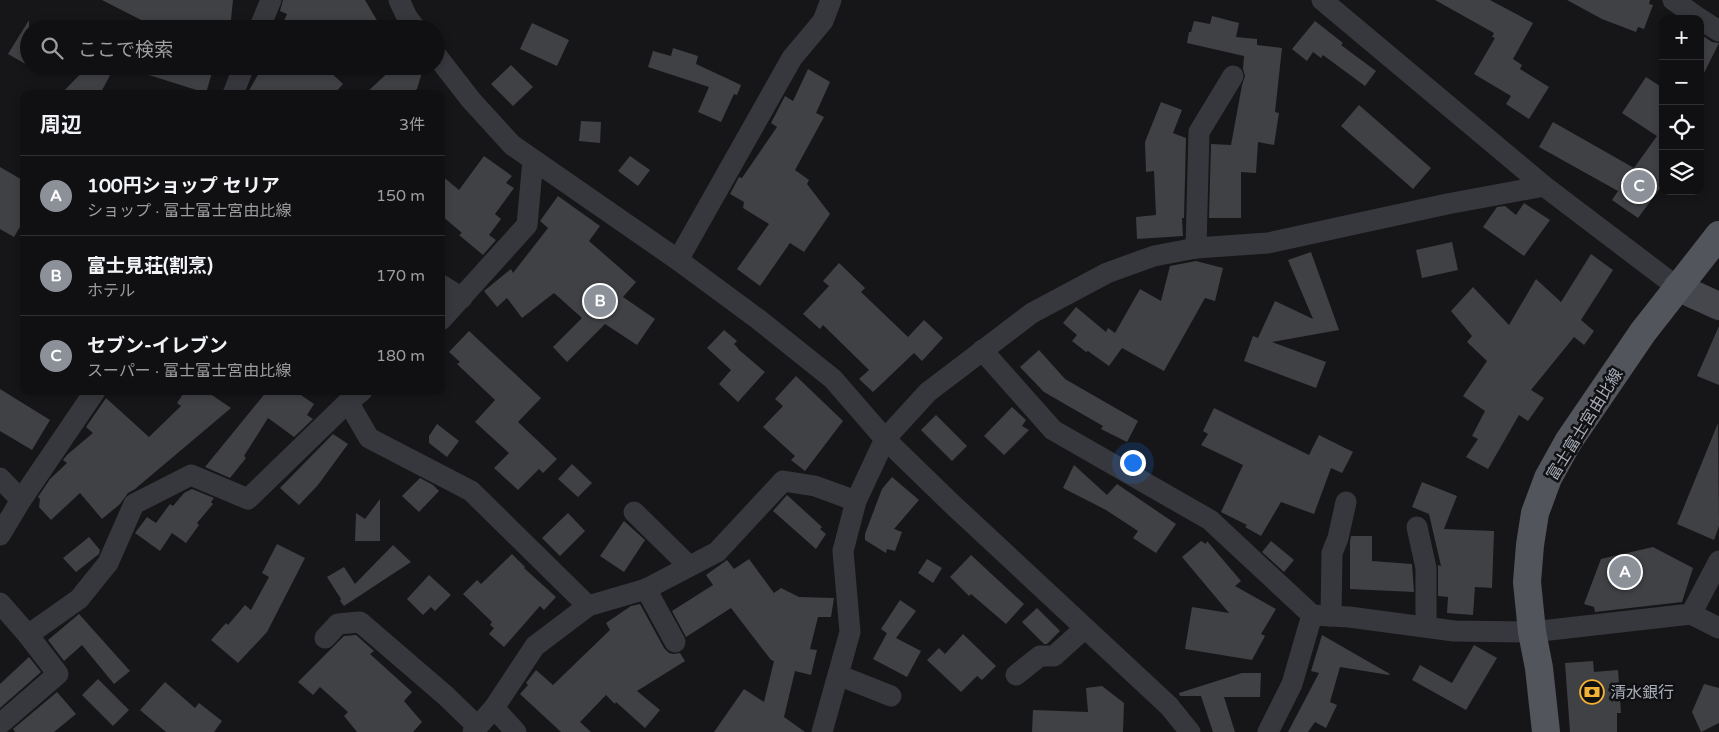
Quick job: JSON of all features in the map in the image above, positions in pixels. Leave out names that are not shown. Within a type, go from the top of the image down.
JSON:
[{"type":"main road","name":"富士富士宮由比線","points":[[1546,732],[1527,582],[1535,514],[1548,478],[1574,434],[1643,332],[1719,235]]},
{"type":"street","points":[[263,20],[271,0]]},
{"type":"street","points":[[399,0],[409,20]]},
{"type":"street","points":[[678,260],[792,58],[823,22],[831,0]]},
{"type":"street","points":[[1322,0],[1544,186],[1677,287],[1719,306]]},
{"type":"street","points":[[1673,0],[1694,15]]},
{"type":"street","points":[[1704,22],[1719,31]]},
{"type":"street","points":[[445,67],[471,100],[512,145],[678,260],[758,319],[833,379],[885,439],[1169,706],[1190,732]]},
{"type":"street","points":[[235,90],[240,75]]},
{"type":"street","points":[[1196,248],[1199,132],[1233,76]]},
{"type":"street","points":[[445,316],[527,225],[533,160]]},
{"type":"street","points":[[822,732],[850,632],[843,551],[856,502],[885,439],[928,392],[982,350],[1032,313],[1107,273],[1154,256],[1196,248],[1268,243],[1447,204],[1544,186]]},
{"type":"street","points":[[445,288],[462,298]]},
{"type":"street","points":[[982,350],[1053,430],[1210,520],[1322,615],[1454,631],[1532,632],[1691,614],[1719,628]]},
{"type":"street","points":[[0,535],[21,500],[92,395]]},
{"type":"street","points":[[28,635],[79,599],[108,563],[134,504],[191,475],[248,499],[355,397],[369,438],[408,460],[418,462],[471,491],[588,606]]},
{"type":"street","points":[[0,478],[21,500]]},
{"type":"street","points":[[325,638],[338,624],[360,622],[446,696],[475,729],[494,708],[535,646],[588,606],[646,589],[717,552],[783,481],[815,486],[856,502]]},
{"type":"street","points":[[1268,732],[1292,684],[1322,615],[1332,553],[1338,538],[1346,502]]},
{"type":"street","points":[[634,512],[689,566]]},
{"type":"street","points":[[1417,526],[1426,568],[1426,627]]},
{"type":"street","points":[[1691,614],[1719,561]]},
{"type":"street","points":[[646,589],[676,642]]},
{"type":"street","points":[[0,603],[58,674],[0,724]]},
{"type":"street","points":[[1016,675],[1040,656],[1054,656],[1085,628]]},
{"type":"street","points":[[838,675],[891,696]]},
{"type":"street","points":[[494,708],[516,732]]},
{"type":"building","points":[[102,0],[233,0],[231,20],[141,20]]},
{"type":"building","points":[[283,0],[365,0],[377,20],[284,20],[287,14],[280,11]]},
{"type":"building","points":[[1435,0],[1490,0],[1533,23],[1513,59],[1522,65],[1520,69],[1549,87],[1529,119],[1506,104],[1511,96],[1474,74],[1495,38],[1492,37],[1494,33]]},
{"type":"building","points":[[1567,0],[1650,0],[1649,4],[1653,5],[1644,29],[1638,27],[1636,32],[1602,19]]},
{"type":"building","points":[[1212,16],[1239,23],[1236,37],[1257,39],[1257,45],[1282,48],[1275,112],[1279,113],[1274,145],[1258,142],[1256,173],[1241,172],[1241,218],[1209,218],[1211,144],[1231,145],[1245,76],[1243,69],[1244,56],[1187,43],[1194,21],[1210,24]]},
{"type":"building","points":[[1315,21],[1343,43],[1341,45],[1376,71],[1365,86],[1323,55],[1321,58],[1313,52],[1307,61],[1292,49]]},
{"type":"building","points":[[532,23],[569,40],[557,66],[520,49]]},
{"type":"building","points":[[20,35],[20,61],[8,54]]},
{"type":"building","points":[[1704,37],[1712,42],[1719,43],[1704,73]]},
{"type":"building","points":[[673,48],[698,56],[696,64],[741,85],[737,95],[734,94],[721,122],[698,112],[709,87],[648,67],[653,51],[671,56]]},
{"type":"building","points":[[511,65],[533,87],[513,106],[491,84]]},
{"type":"building","points":[[808,69],[830,82],[816,113],[824,117],[795,170],[809,180],[807,184],[830,214],[804,252],[790,243],[760,286],[737,269],[769,224],[743,208],[744,202],[730,194],[739,177],[742,178],[777,127],[771,123],[785,96],[793,101]]},
{"type":"building","points":[[79,75],[110,75],[102,90],[65,90]]},
{"type":"building","points":[[149,75],[211,75],[207,90],[196,90]]},
{"type":"building","points":[[258,75],[334,75],[343,84],[338,90],[249,90]]},
{"type":"building","points":[[385,75],[421,75],[416,90],[369,90]]},
{"type":"building","points":[[1646,77],[1659,85],[1659,189],[1638,218],[1612,200],[1618,191],[1539,147],[1553,122],[1634,168],[1657,136],[1622,113]]},
{"type":"building","points":[[1161,102],[1182,110],[1173,133],[1186,138],[1184,218],[1182,218],[1183,236],[1137,239],[1136,217],[1156,215],[1154,171],[1146,172],[1145,142]]},
{"type":"building","points":[[1359,105],[1431,168],[1413,189],[1341,126]]},
{"type":"building","points":[[581,121],[601,122],[600,143],[579,141]]},
{"type":"building","points":[[484,156],[512,176],[506,183],[514,188],[495,214],[501,219],[489,235],[496,240],[483,255],[459,235],[462,233],[445,218],[445,178],[459,190]]},
{"type":"building","points":[[630,156],[650,170],[638,186],[618,171]]},
{"type":"building","points":[[0,167],[20,179],[20,227],[14,237],[0,229]]},
{"type":"building","points":[[558,196],[600,226],[589,241],[636,282],[623,297],[655,319],[637,345],[605,324],[567,362],[553,347],[582,318],[554,293],[522,318],[507,298],[497,307],[484,291],[511,269],[513,273],[548,228],[540,221]]},
{"type":"building","points":[[1524,203],[1550,220],[1524,256],[1483,227],[1497,207],[1505,206],[1516,215]]},
{"type":"building","points":[[1452,242],[1458,270],[1422,278],[1416,250]]},
{"type":"building","points":[[1311,252],[1339,330],[1272,342],[1326,362],[1316,388],[1244,361],[1253,336],[1258,338],[1275,301],[1313,319],[1288,260]]},
{"type":"building","points":[[1591,254],[1613,270],[1581,320],[1594,331],[1584,345],[1574,337],[1531,390],[1544,398],[1528,421],[1519,415],[1488,469],[1466,457],[1478,439],[1472,436],[1485,411],[1463,396],[1487,361],[1467,342],[1472,336],[1451,311],[1473,287],[1509,325],[1536,279],[1561,302]]},
{"type":"building","points":[[1196,261],[1223,268],[1215,301],[1205,298],[1164,371],[1122,348],[1109,366],[1072,341],[1077,335],[1063,323],[1076,307],[1106,332],[1108,328],[1115,333],[1140,289],[1161,301],[1170,266]]},
{"type":"building","points":[[839,263],[865,288],[861,292],[908,337],[924,320],[943,338],[922,361],[914,353],[873,392],[859,379],[869,370],[823,325],[820,329],[803,314],[829,286],[823,281]]},
{"type":"building","points":[[1719,326],[1719,385],[1697,376]]},
{"type":"building","points":[[724,330],[737,341],[734,344],[738,349],[765,372],[738,402],[719,384],[731,370],[707,348]]},
{"type":"building","points":[[469,331],[541,398],[518,422],[557,459],[543,473],[539,469],[518,490],[494,468],[509,453],[475,422],[495,400],[457,364],[460,362],[449,352]]},
{"type":"building","points":[[1039,350],[1065,379],[1138,421],[1127,442],[1101,429],[1103,426],[1044,392],[1020,367]]},
{"type":"building","points":[[796,376],[843,421],[805,471],[791,460],[795,456],[763,427],[783,406],[775,399]]},
{"type":"building","points":[[0,389],[50,420],[32,450],[0,431]]},
{"type":"building","points":[[182,395],[212,395],[231,408],[128,493],[120,504],[102,519],[80,493],[51,520],[39,507],[40,499],[38,497],[50,479],[67,463],[63,460],[93,433],[86,427],[106,398],[149,437],[181,406],[177,403]]},
{"type":"building","points":[[264,395],[301,395],[314,404],[307,415],[313,419],[294,437],[268,418],[244,456],[246,458],[230,478],[205,467]]},
{"type":"building","points":[[1012,407],[1026,420],[1022,426],[1029,430],[1004,455],[984,436]]},
{"type":"building","points":[[1214,408],[1309,455],[1319,435],[1353,452],[1342,473],[1331,468],[1314,514],[1281,502],[1261,536],[1245,527],[1247,525],[1221,512],[1243,465],[1201,445],[1208,434],[1203,431]]},
{"type":"building","points":[[936,415],[967,446],[952,461],[921,430]]},
{"type":"building","points":[[1718,423],[1719,526],[1714,540],[1677,524]]},
{"type":"building","points":[[437,424],[459,441],[447,457],[429,443],[429,436]]},
{"type":"building","points":[[333,434],[348,444],[318,485],[299,505],[280,488]]},
{"type":"building","points":[[572,464],[592,483],[578,497],[558,479]]},
{"type":"building","points":[[1074,465],[1107,495],[1117,484],[1176,524],[1156,553],[1133,538],[1138,531],[1106,510],[1063,488]]},
{"type":"building","points":[[892,477],[919,500],[894,529],[902,532],[895,551],[887,549],[886,553],[865,540],[865,534],[882,489]]},
{"type":"building","points":[[420,478],[433,485],[439,491],[419,512],[402,496]]},
{"type":"building","points":[[1422,482],[1457,496],[1444,529],[1494,531],[1492,588],[1475,587],[1473,615],[1447,613],[1448,597],[1438,596],[1438,565],[1441,566],[1429,514],[1412,507]]},
{"type":"building","points":[[192,489],[214,498],[211,502],[213,504],[197,523],[199,525],[186,543],[172,533],[160,551],[135,533],[147,517],[156,523],[170,504],[173,506],[184,493]]},
{"type":"building","points":[[787,495],[822,527],[820,529],[826,534],[816,549],[773,511]]},
{"type":"building","points":[[380,499],[380,541],[355,541],[356,513],[365,519]]},
{"type":"building","points":[[568,513],[585,531],[560,556],[542,538]]},
{"type":"building","points":[[624,521],[645,540],[624,572],[600,556]]},
{"type":"building","points":[[1351,536],[1372,536],[1372,561],[1412,564],[1414,592],[1350,589]]},
{"type":"building","points":[[89,537],[100,550],[99,554],[76,572],[63,558]]},
{"type":"building","points":[[1201,541],[1206,544],[1207,541],[1241,581],[1235,586],[1276,609],[1261,634],[1265,636],[1252,660],[1185,649],[1192,607],[1229,613],[1182,557]]},
{"type":"building","points":[[1271,541],[1294,560],[1284,572],[1262,552]]},
{"type":"building","points":[[277,544],[305,558],[267,632],[238,663],[211,640],[226,623],[228,625],[245,605],[251,610],[269,577],[262,573]]},
{"type":"building","points":[[393,545],[411,562],[344,606],[327,577],[344,567],[355,584]]},
{"type":"building","points":[[1653,547],[1693,568],[1682,602],[1595,612],[1594,607],[1584,604],[1601,559]]},
{"type":"building","points":[[512,554],[524,568],[556,597],[544,610],[540,606],[504,647],[489,634],[494,628],[490,625],[492,622],[463,594],[477,580],[481,584]]},
{"type":"building","points":[[971,555],[1024,604],[1006,624],[971,594],[969,596],[950,577]]},
{"type":"building","points":[[749,559],[774,593],[781,588],[799,597],[834,598],[831,617],[818,617],[810,649],[817,650],[811,675],[795,671],[784,717],[805,732],[714,732],[744,689],[764,702],[774,661],[771,660],[731,608],[686,637],[672,611],[713,585],[706,575],[727,560],[734,569]]},
{"type":"building","points":[[927,559],[942,568],[933,583],[918,573]]},
{"type":"building","points":[[429,575],[451,595],[435,611],[431,607],[423,615],[407,599]]},
{"type":"building","points":[[900,600],[916,611],[896,638],[921,651],[907,677],[873,659],[887,633],[881,629]]},
{"type":"building","points":[[640,604],[664,648],[669,653],[680,653],[685,661],[637,691],[660,710],[645,728],[606,695],[580,722],[591,732],[561,732],[520,694],[528,685],[526,683],[536,670],[553,685],[610,630],[606,623],[631,606]]},
{"type":"building","points":[[1037,608],[1060,631],[1047,644],[1044,644],[1022,622]]},
{"type":"building","points":[[79,614],[130,671],[114,684],[82,645],[64,661],[48,640]]},
{"type":"building","points":[[963,634],[996,666],[982,680],[977,676],[961,692],[927,660],[939,648],[945,654]]},
{"type":"building","points":[[356,635],[374,651],[370,654],[412,692],[404,701],[422,722],[413,732],[357,732],[344,716],[348,712],[320,687],[313,695],[298,682],[344,636]]},
{"type":"building","points":[[1322,635],[1390,674],[1340,667],[1330,702],[1337,705],[1326,728],[1315,722],[1308,732],[1288,732],[1319,673],[1311,671]]},
{"type":"building","points":[[1474,645],[1497,658],[1466,710],[1412,680],[1420,665],[1452,683]]},
{"type":"building","points":[[29,657],[41,672],[0,708],[0,684]]},
{"type":"building","points":[[1593,661],[1594,672],[1618,670],[1621,713],[1617,713],[1617,732],[1570,732],[1565,663]]},
{"type":"building","points":[[1242,673],[1261,673],[1260,697],[1224,697],[1235,732],[1213,732],[1201,696],[1180,696],[1179,693]]},
{"type":"building","points":[[98,679],[129,710],[113,726],[82,695]]},
{"type":"building","points":[[165,682],[195,708],[199,703],[222,721],[214,732],[166,732],[140,710]]},
{"type":"building","points":[[1704,684],[1719,688],[1719,723],[1701,732],[1692,712]]},
{"type":"building","points":[[1102,686],[1124,703],[1123,732],[1032,732],[1033,710],[1088,712],[1086,688]]},
{"type":"building","points":[[57,692],[76,714],[54,732],[15,732],[13,729]]},
{"type":"place","name":"セブン-イレブン","points":[[1639,186]]},
{"type":"place","name":"富士見荘(割烹)","points":[[600,301]]},
{"type":"place","name":"100円ショップ セリア","points":[[1625,572]]},
{"type":"place","name":"清水銀行","points":[[1592,692]]}]
